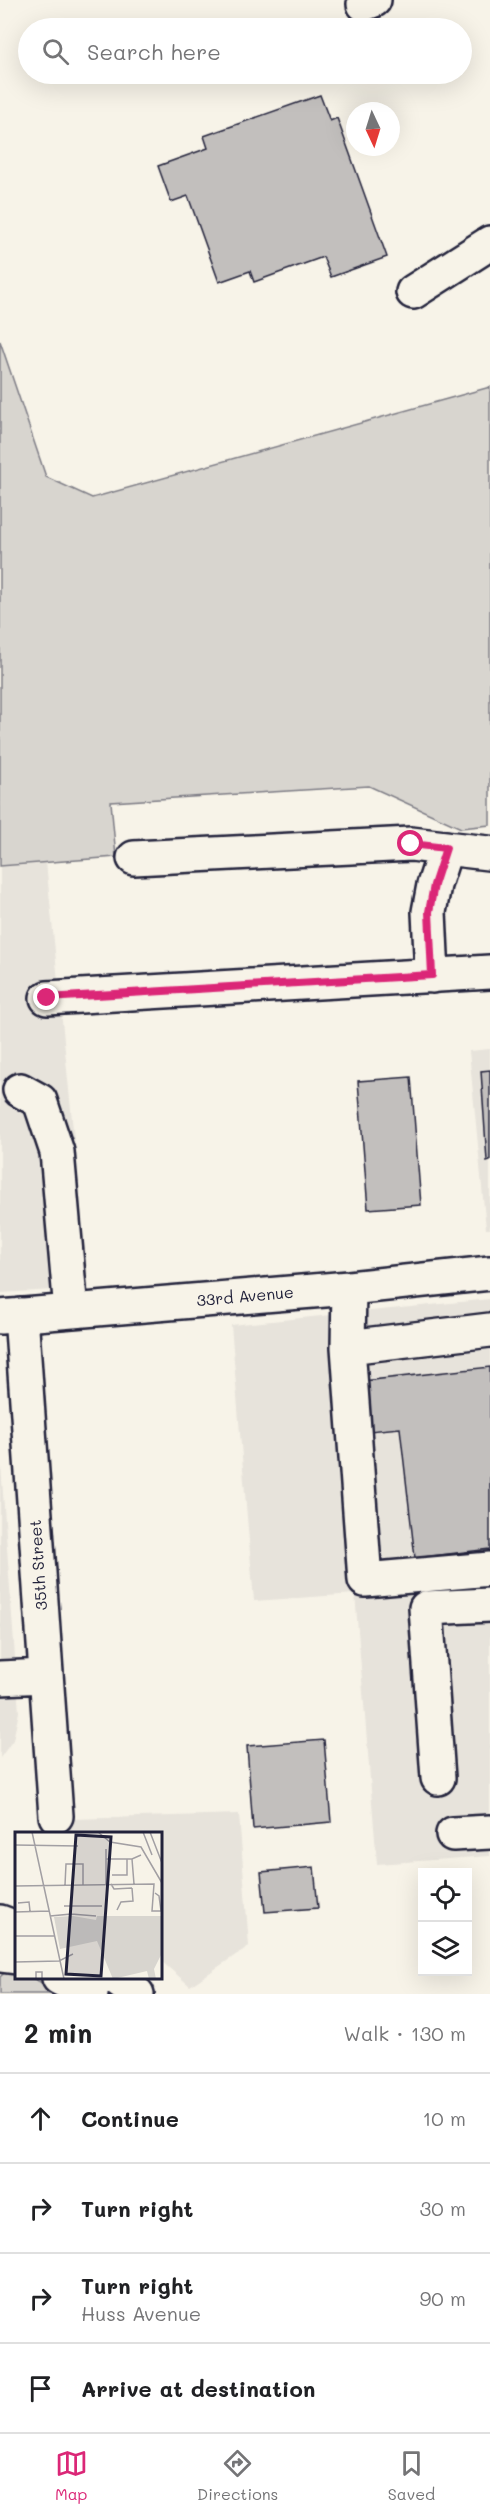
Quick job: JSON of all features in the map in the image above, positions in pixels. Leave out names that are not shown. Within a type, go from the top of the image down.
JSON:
[{"type":"main road","points":[[413,292],[490,243]]},
{"type":"main road","points":[[134,858],[411,844],[446,848],[489,860]]},
{"type":"main road","points":[[432,975],[429,912],[434,885],[446,848]]},
{"type":"main road","points":[[47,998],[490,972]]},
{"type":"main road","points":[[20,1090],[40,1101],[57,1152],[71,1311]]},
{"type":"main road","name":"33rd Avenue","points":[[10,1316],[349,1288],[490,1273]]},
{"type":"main road","points":[[349,1288],[348,1347],[366,1580],[490,1569]]},
{"type":"main road","name":"35th Street","points":[[10,1316],[46,1676],[56,1816]]},
{"type":"main road","points":[[348,1347],[490,1330]]},
{"type":"main road","points":[[438,1778],[426,1608],[490,1605]]},
{"type":"main road","points":[[0,1678],[46,1676]]},
{"type":"main road","points":[[453,1834],[490,1832]]},
{"type":"main road","points":[[0,1922],[15,1928]]},
{"type":"main road","points":[[0,1955],[15,1957]]},
{"type":"main road","points":[[63,1979],[91,1994]]},
{"type":"main road","points":[[118,1979],[137,1994]]},
{"type":"shaded area","points":[[0,341],[46,477],[92,498],[490,387],[490,825],[461,828],[369,786],[111,802],[116,857],[0,866]]},
{"type":"shaded area","points":[[46,862],[89,1288],[0,1293],[0,866]]},
{"type":"shaded area","points":[[490,1049],[490,1229],[486,1229],[469,1051]]},
{"type":"shaded area","points":[[490,1299],[490,1856],[377,1864],[355,1594],[254,1601],[231,1325]]},
{"type":"shaded area","points":[[0,1452],[19,1712],[13,1740],[0,1758]]},
{"type":"shaded area","points":[[239,1814],[249,1946],[190,1986],[162,1962],[162,1832],[69,1832],[73,1819]]},
{"type":"shaded area","points":[[9,1968],[15,1971],[15,1979],[34,1979],[66,1994],[0,1994],[0,1977]]},
{"type":"building","points":[[320,95],[330,121],[337,118],[346,143],[346,156],[351,156],[387,257],[331,277],[323,257],[254,282],[250,271],[219,282],[188,196],[171,202],[158,166],[208,148],[204,136]]},
{"type":"building","points":[[490,1070],[490,1160],[487,1161],[481,1071]]},
{"type":"building","points":[[411,1077],[421,1205],[368,1209],[358,1081]]},
{"type":"building","points":[[490,1367],[490,1549],[415,1558],[400,1428],[369,1431],[363,1381]]},
{"type":"building","points":[[324,1740],[331,1822],[253,1829],[247,1746]]},
{"type":"building","points":[[314,1867],[318,1908],[265,1912],[261,1872]]},
{"type":"route","points":[[47,998],[432,975],[429,912],[434,885],[446,848],[411,844]]}]
